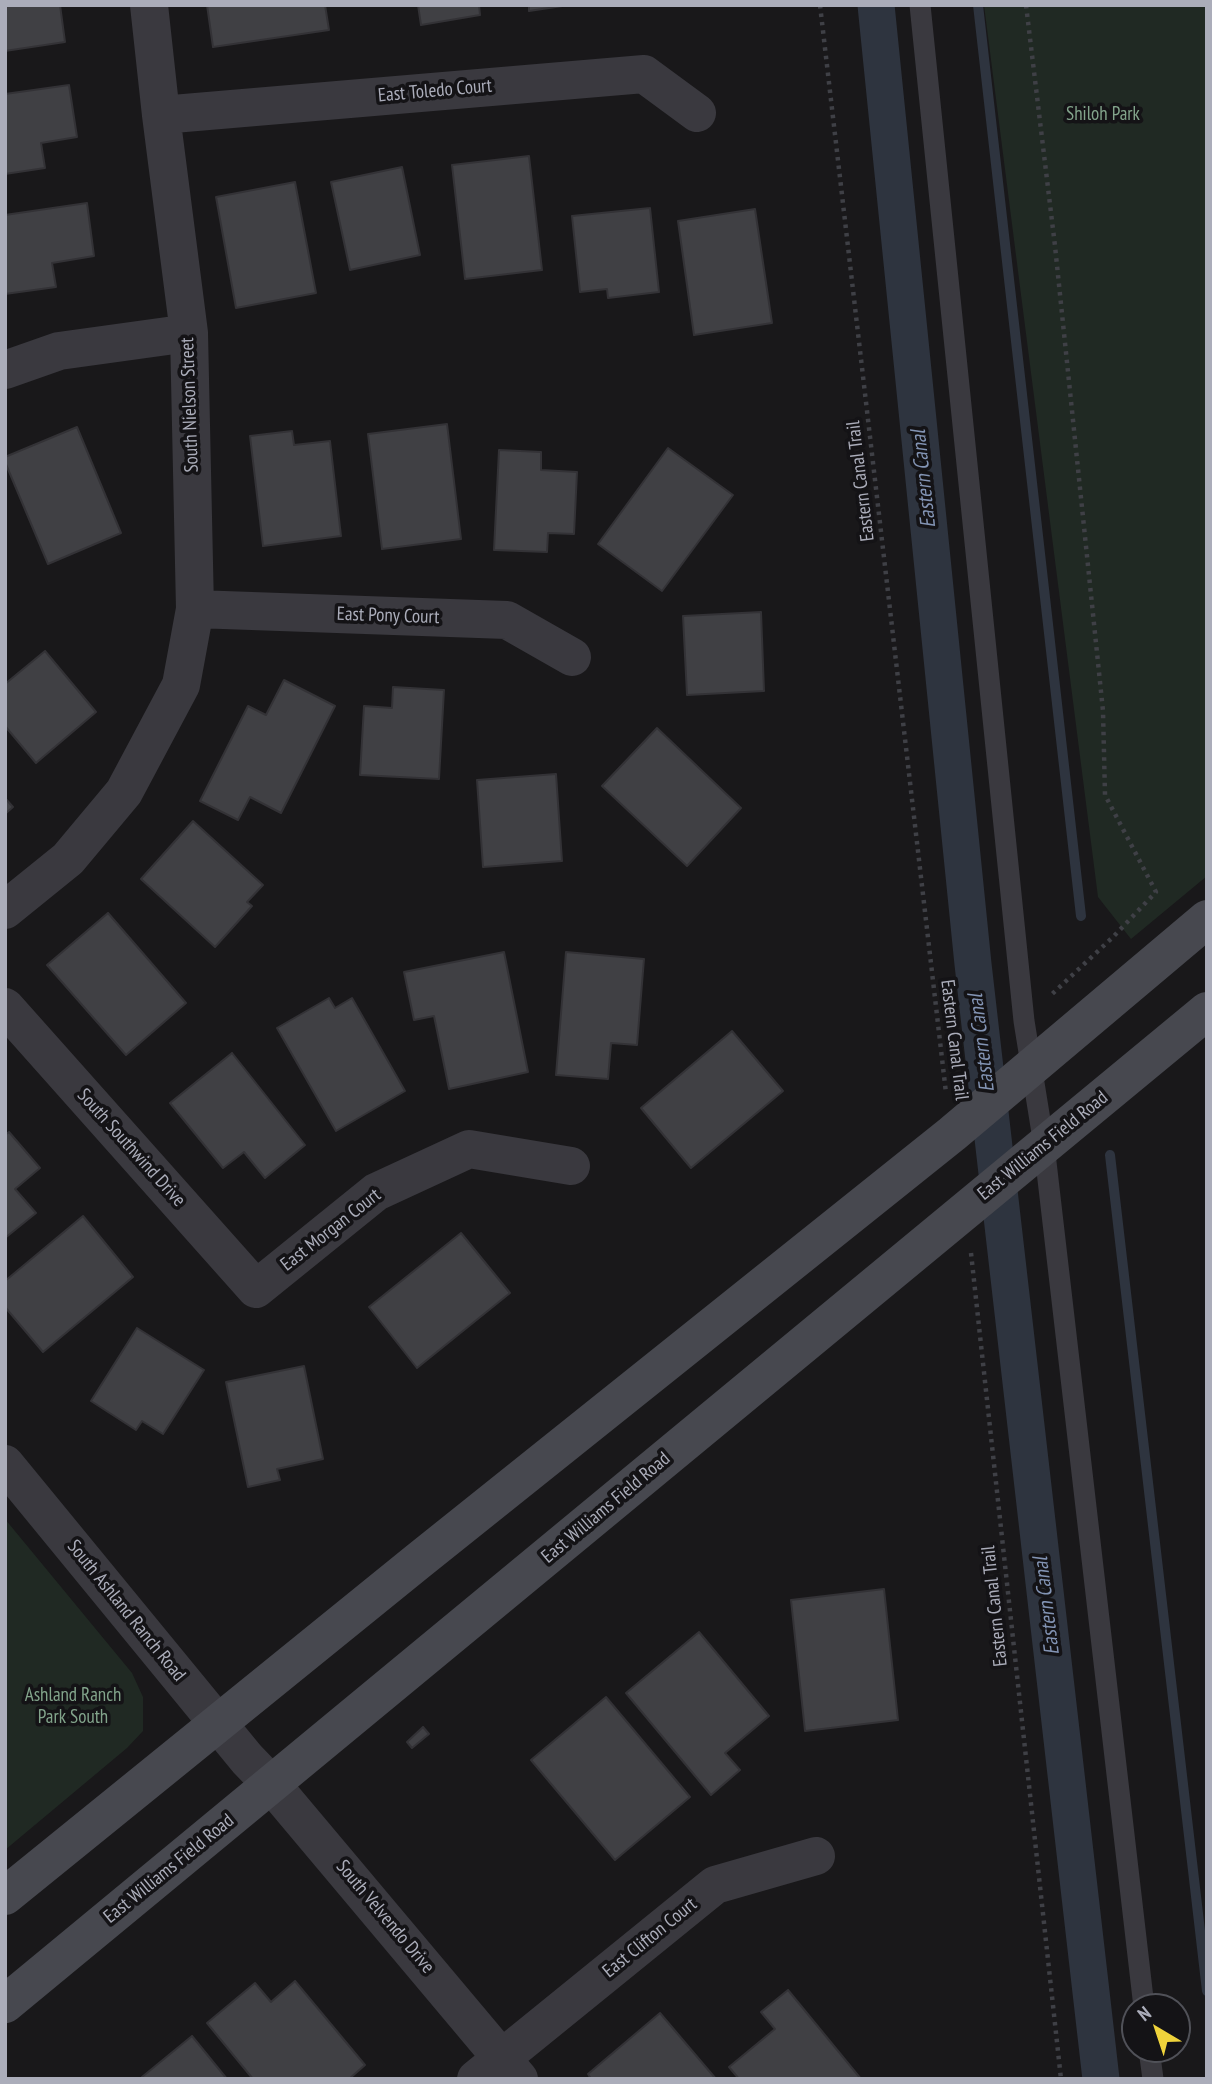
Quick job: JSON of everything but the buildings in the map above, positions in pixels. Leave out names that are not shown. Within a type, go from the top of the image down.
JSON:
[{"type":"main road","points":[[5,1896],[952,1134],[1207,919]]},
{"type":"main road","name":"East Williams Field Road","points":[[5,2004],[259,1772],[963,1212],[1207,1011]]},
{"type":"street","name":"South Nielson Street","points":[[5,911],[68,859],[124,792],[181,685],[195,609],[189,333],[149,5]]},
{"type":"street","name":"East Toledo Court","points":[[161,115],[644,74],[697,113]]},
{"type":"street","points":[[5,370],[60,351],[189,333]]},
{"type":"street","name":"East Pony Court","points":[[195,609],[507,620],[572,657]]},
{"type":"street","name":"South Southwind Drive","points":[[5,1007],[256,1289]]},
{"type":"street","name":"East Morgan Court","points":[[256,1289],[376,1192],[469,1149],[571,1166]]},
{"type":"street","name":"South Ashland Ranch Road","points":[[5,1464],[259,1772]]},
{"type":"street","name":"South Velvendo Drive","points":[[259,1772],[500,2072]]},
{"type":"street","name":"East Clifton Court","points":[[500,2072],[715,1885],[816,1856]]},
{"type":"lane","points":[[920,5],[1024,1021],[1044,1145],[1142,1993]]},
{"type":"path","name":"Eastern Canal Trail","points":[[820,5],[952,1134]]},
{"type":"path","points":[[1024,1021],[1113,937],[1156,892],[1105,795],[1102,711],[1055,246],[1026,5]]},
{"type":"path","name":"Eastern Canal Trail","points":[[963,1212],[971,1254],[1061,2079]]},
{"type":"green space","name":"Shiloh Park","points":[[984,5],[1207,5],[1207,876],[1131,939],[1098,897]]},
{"type":"green space","name":"Ashland Ranch Park South","points":[[5,1519],[132,1673],[143,1697],[143,1731],[127,1748],[5,1850]]},
{"type":"waterway","name":"Eastern Canal","points":[[876,5],[973,964],[1101,2079]]},
{"type":"waterway","points":[[978,5],[1081,916]]},
{"type":"waterway","points":[[1110,1155],[1207,1991]]}]
